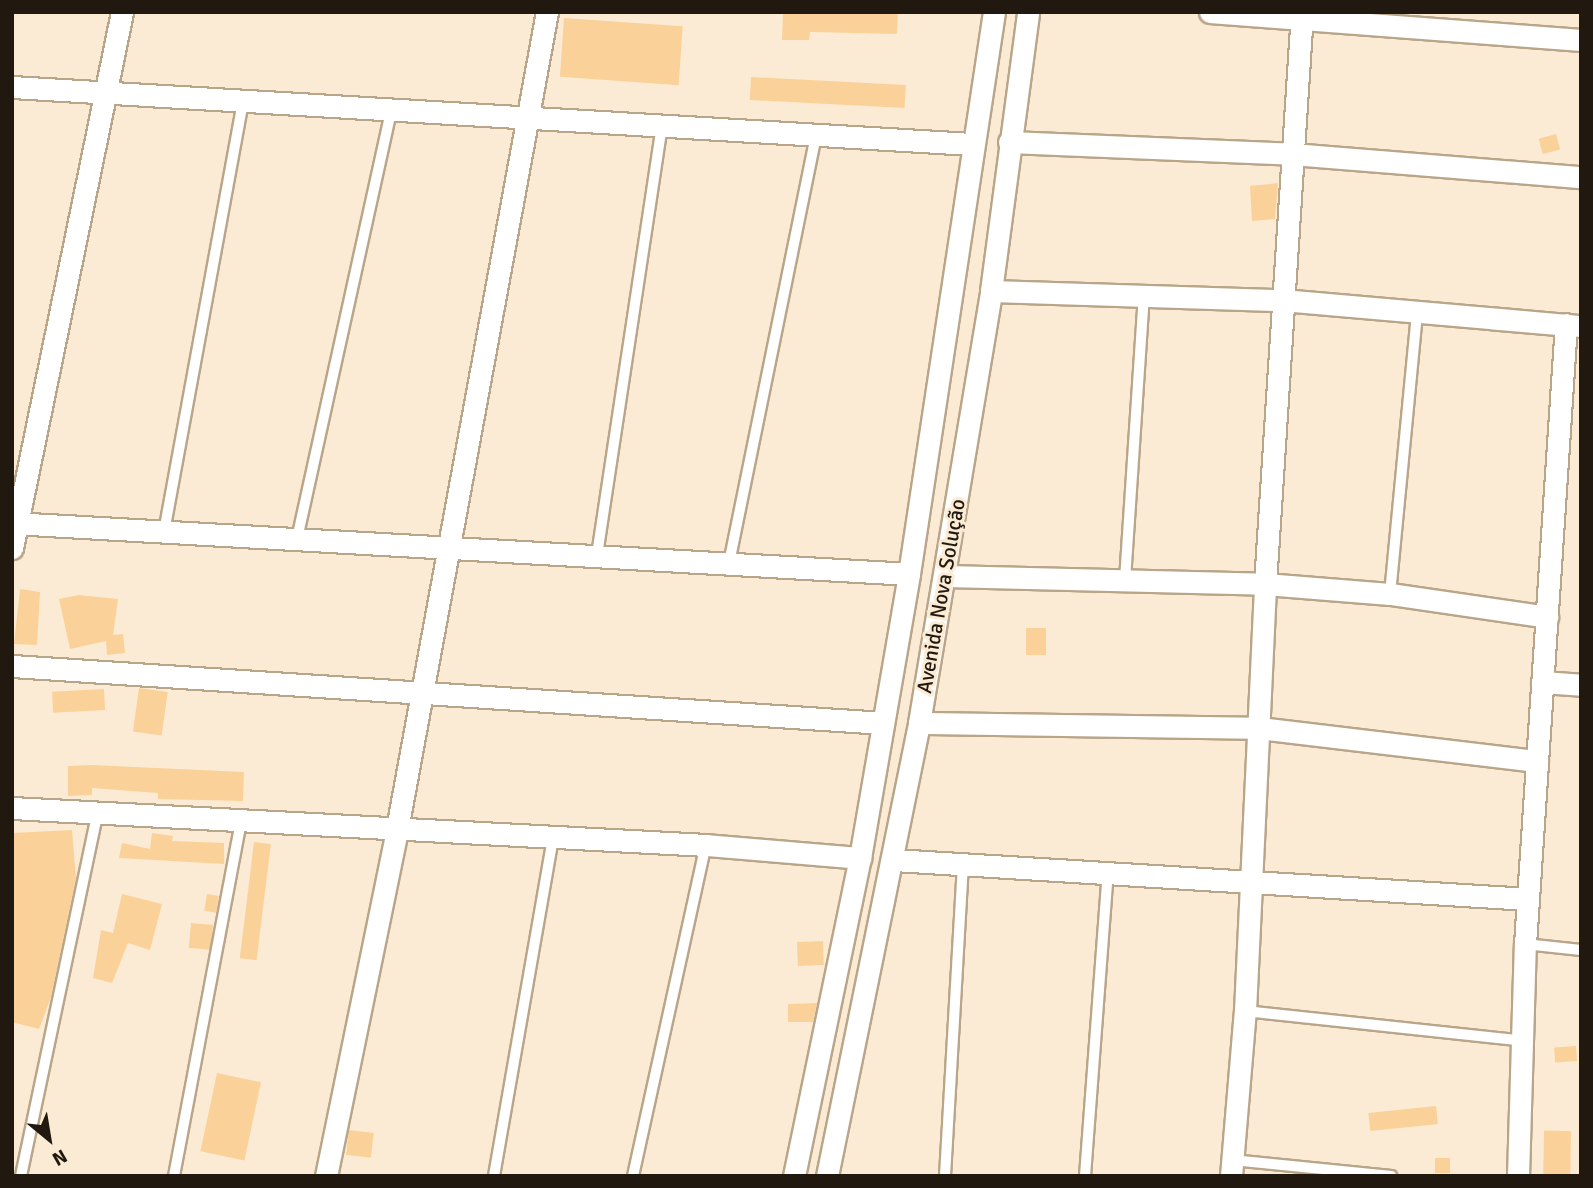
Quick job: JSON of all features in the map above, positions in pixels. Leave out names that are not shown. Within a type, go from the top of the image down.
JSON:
[{"type":"street","points":[[12,548],[15,523],[108,92],[122,12]]},
{"type":"street","points":[[326,1176],[397,829],[547,12]]},
{"type":"street","name":"Avenida Nova Solução","points":[[794,1176],[860,858],[909,573],[994,12]]},
{"type":"street","name":"Avenida Nova Solução","points":[[827,1176],[894,860],[919,723],[991,291],[1028,12]]},
{"type":"street","points":[[1210,12],[1302,16],[1581,40]]},
{"type":"street","points":[[1232,1168],[1245,1011],[1265,584],[1302,16]]},
{"type":"street","points":[[12,87],[817,132],[972,144]]},
{"type":"street","points":[[1009,142],[1292,154],[1581,177]]},
{"type":"street","points":[[991,291],[1282,300],[1417,315],[1573,325],[1542,681],[1525,944],[1525,1041],[1518,1176]]},
{"type":"street","points":[[15,523],[909,573]]},
{"type":"street","points":[[944,576],[1265,584],[1390,594],[1547,617]]},
{"type":"street","points":[[12,666],[883,723]]},
{"type":"street","points":[[1542,681],[1581,685]]},
{"type":"street","points":[[919,723],[1259,728],[1537,761]]},
{"type":"street","points":[[12,808],[706,845],[860,858]]},
{"type":"street","points":[[894,860],[1108,870],[1528,899]]},
{"type":"lane","points":[[164,532],[243,100]]},
{"type":"lane","points":[[297,539],[392,108]]},
{"type":"lane","points":[[597,555],[662,123]]},
{"type":"lane","points":[[729,563],[817,132]]},
{"type":"lane","points":[[1125,580],[1144,296]]},
{"type":"lane","points":[[1390,594],[1417,315]]},
{"type":"lane","points":[[21,1176],[98,812]]},
{"type":"lane","points":[[174,1176],[241,820]]},
{"type":"lane","points":[[494,1176],[553,837]]},
{"type":"lane","points":[[633,1176],[706,845]]},
{"type":"lane","points":[[945,1176],[963,862]]},
{"type":"lane","points":[[1085,1176],[1108,870]]},
{"type":"lane","points":[[1525,944],[1581,950]]},
{"type":"lane","points":[[1245,1011],[1525,1041]]},
{"type":"lane","points":[[1232,1168],[1391,1176]]},
{"type":"building","points":[[783,12],[898,12],[897,34],[810,32],[809,40],[782,40]]},
{"type":"building","points":[[564,18],[683,26],[679,85],[560,77]]},
{"type":"building","points":[[751,77],[906,85],[905,108],[750,100]]},
{"type":"building","points":[[1556,134],[1560,149],[1543,154],[1539,139]]},
{"type":"building","points":[[1278,183],[1275,219],[1252,221],[1250,186]]},
{"type":"building","points":[[20,589],[40,592],[37,645],[14,644]]},
{"type":"building","points":[[79,595],[118,599],[113,635],[123,634],[125,653],[107,655],[106,641],[70,649],[59,599]]},
{"type":"building","points":[[1026,628],[1046,628],[1046,655],[1026,655]]},
{"type":"building","points":[[139,688],[168,692],[162,736],[133,732]]},
{"type":"building","points":[[104,689],[105,710],[53,713],[52,692]]},
{"type":"building","points":[[68,766],[244,772],[243,801],[158,799],[158,793],[92,788],[92,795],[68,796]]},
{"type":"building","points":[[72,830],[76,878],[51,997],[39,1029],[12,1022],[12,833]]},
{"type":"building","points":[[152,833],[173,836],[172,841],[224,843],[224,864],[119,858],[122,843],[150,849]]},
{"type":"building","points":[[254,842],[271,844],[257,960],[240,958]]},
{"type":"building","points":[[122,894],[162,904],[150,950],[128,943],[112,983],[93,978],[101,930],[113,933]]},
{"type":"building","points":[[207,894],[219,896],[216,913],[204,911]]},
{"type":"building","points":[[191,923],[213,925],[211,950],[189,948]]},
{"type":"building","points":[[823,941],[824,965],[798,966],[797,942]]},
{"type":"building","points":[[817,1003],[813,1022],[788,1022],[788,1004]]},
{"type":"building","points":[[1576,1046],[1577,1061],[1555,1062],[1554,1048]]},
{"type":"building","points":[[217,1073],[261,1082],[244,1161],[200,1151]]},
{"type":"building","points":[[1436,1106],[1438,1124],[1370,1131],[1368,1113]]},
{"type":"building","points":[[349,1130],[374,1133],[371,1158],[346,1155]]},
{"type":"building","points":[[1544,1131],[1571,1131],[1570,1176],[1543,1176]]},
{"type":"building","points":[[1435,1158],[1450,1158],[1450,1173],[1435,1173]]}]
